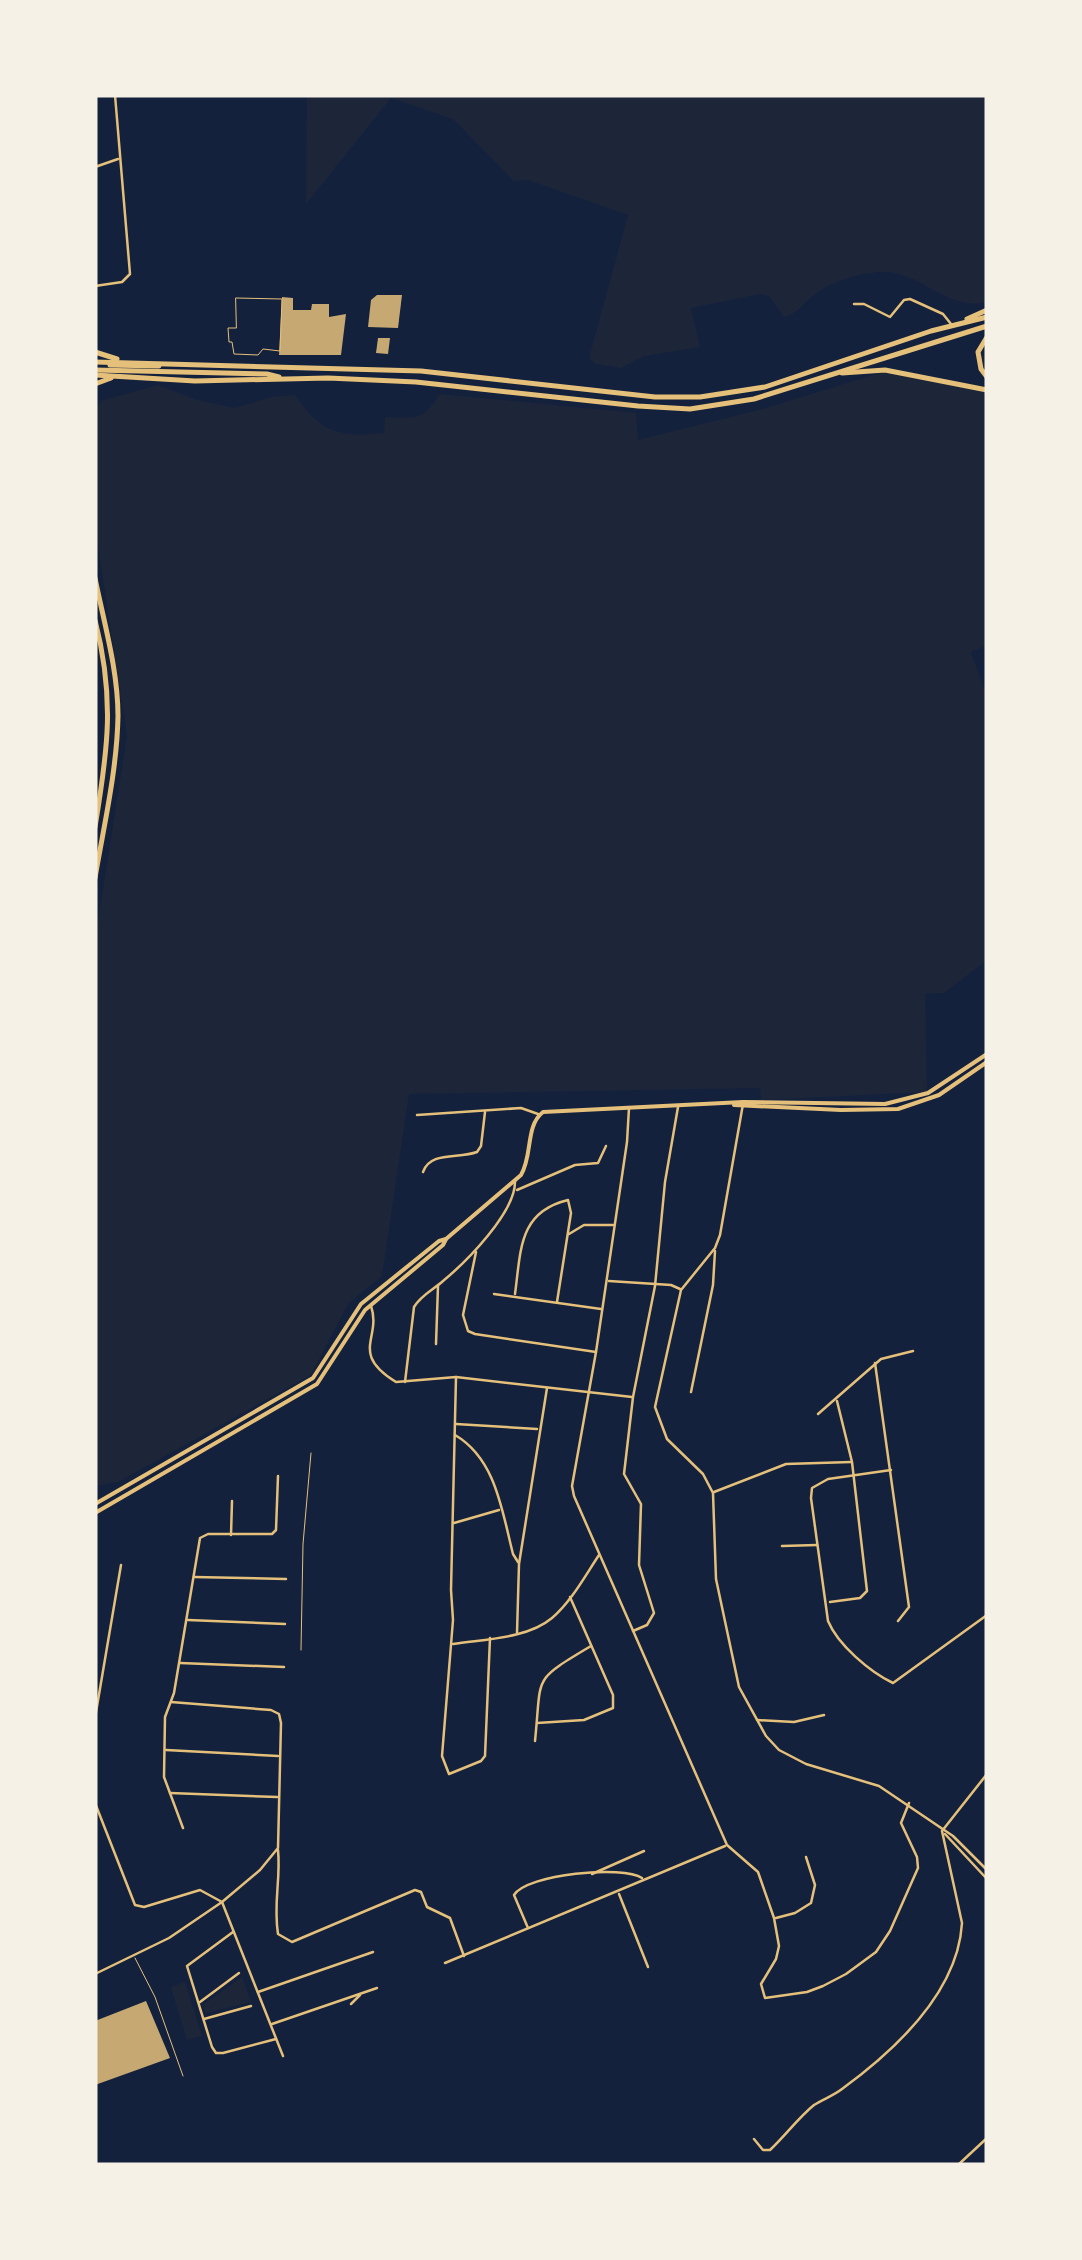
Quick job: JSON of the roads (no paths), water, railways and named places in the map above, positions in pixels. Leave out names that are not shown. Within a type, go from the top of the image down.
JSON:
[{"type":"highway","points":[[95,368],[125,362],[421,370],[669,398],[738,393],[987,314]]},
{"type":"highway","points":[[95,368],[119,376],[195,381],[282,378],[416,382],[605,403],[704,408],[754,400],[987,326]]},
{"type":"highway","points":[[987,337],[980,345],[978,360],[987,376]]},
{"type":"highway","points":[[95,352],[125,362]]},
{"type":"highway","points":[[266,371],[277,366]]},
{"type":"highway","points":[[95,368],[266,371],[282,378]]},
{"type":"highway","points":[[839,373],[885,370],[987,390]]},
{"type":"highway","points":[[95,384],[119,376]]},
{"type":"highway","points":[[95,578],[113,664],[118,712],[112,778],[95,878]]},
{"type":"highway","points":[[95,620],[110,712],[95,827]]},
{"type":"main road","points":[[878,1108],[928,1093],[987,1054]]},
{"type":"main road","points":[[95,1504],[313,1378],[361,1304],[515,1181],[528,1160],[538,1114],[549,1110],[629,1106],[910,1106],[930,1099],[987,1062]]},
{"type":"main road","points":[[95,1512],[317,1384],[356,1320],[444,1246],[446,1239]]},
{"type":"street","points":[[95,286],[128,279],[130,274],[115,95]]},
{"type":"street","points":[[95,167],[120,158]]},
{"type":"street","points":[[854,304],[864,304],[890,317],[904,300],[910,299],[943,314],[952,326]]},
{"type":"street","points":[[691,1392],[743,1105]]},
{"type":"street","points":[[629,1106],[628,1142],[603,1309],[572,1486],[727,1845],[758,1872],[779,1946],[761,1984],[765,1998],[823,1986],[876,1952],[890,1931],[918,1868],[918,1858],[902,1823],[909,1803]]},
{"type":"street","points":[[632,1632],[646,1626],[654,1613],[639,1564],[641,1504],[624,1474],[633,1397],[655,1286],[665,1182],[678,1106]]},
{"type":"street","points":[[417,1115],[521,1108],[538,1114]]},
{"type":"street","points":[[423,1172],[432,1159],[477,1152],[485,1112]]},
{"type":"street","points":[[515,1190],[576,1165],[598,1163],[606,1146]]},
{"type":"street","points":[[405,1384],[414,1307],[476,1250],[515,1190],[515,1181]]},
{"type":"street","points":[[515,1294],[526,1230],[534,1216],[568,1200],[571,1204],[557,1302]]},
{"type":"street","points":[[567,1236],[584,1224],[615,1225]]},
{"type":"street","points":[[715,1248],[682,1290],[656,1396],[656,1417],[667,1439],[703,1474],[713,1493],[716,1579],[728,1624],[733,1670],[766,1736],[792,1758],[870,1781],[909,1803],[987,1870]]},
{"type":"street","points":[[476,1250],[463,1316],[468,1330],[596,1352]]},
{"type":"street","points":[[607,1281],[671,1285],[682,1290]]},
{"type":"street","points":[[436,1344],[438,1286]]},
{"type":"street","points":[[494,1294],[603,1309]]},
{"type":"street","points":[[370,1305],[374,1314],[367,1346],[371,1358],[388,1377],[405,1384],[456,1377],[633,1397]]},
{"type":"street","points":[[818,1414],[875,1364],[886,1357],[913,1351]]},
{"type":"street","points":[[875,1364],[909,1607],[898,1621]]},
{"type":"street","points":[[456,1377],[452,1644],[442,1756],[449,1774],[481,1762],[485,1756],[490,1638]]},
{"type":"street","points":[[517,1633],[519,1564],[547,1386]]},
{"type":"street","points":[[827,1602],[860,1598],[866,1591],[854,1475],[837,1401]]},
{"type":"street","points":[[454,1424],[538,1429]]},
{"type":"street","points":[[454,1434],[480,1454],[489,1470],[519,1564]]},
{"type":"street","points":[[713,1493],[786,1464],[852,1462]]},
{"type":"street","points":[[890,1470],[828,1479],[812,1488],[832,1631],[893,1683],[987,1615]]},
{"type":"street","points":[[183,1828],[164,1777],[165,1717],[172,1702],[203,1536],[268,1536],[276,1530],[278,1476]]},
{"type":"street","points":[[231,1535],[232,1501]]},
{"type":"street","points":[[452,1524],[501,1509]]},
{"type":"street","points":[[782,1546],[819,1545]]},
{"type":"street","points":[[452,1644],[517,1633],[551,1618],[599,1554]]},
{"type":"street","points":[[95,1718],[121,1566]]},
{"type":"street","points":[[194,1577],[286,1579]]},
{"type":"street","points":[[536,1724],[584,1720],[613,1708],[613,1695],[570,1597]]},
{"type":"street","points":[[188,1620],[285,1624]]},
{"type":"street","points":[[535,1741],[539,1688],[544,1677],[591,1646]]},
{"type":"street","points":[[180,1662],[284,1667]]},
{"type":"street","points":[[172,1702],[271,1710],[279,1714],[280,1869],[274,1896],[278,1934],[282,1938],[292,1942],[414,1890],[421,1892],[428,1907],[450,1918],[464,1956]]},
{"type":"street","points":[[756,1720],[794,1722],[824,1715]]},
{"type":"street","points":[[165,1750],[280,1756]]},
{"type":"street","points":[[754,2140],[763,2150],[770,2150],[814,2105],[840,2091],[911,2030],[933,2004],[962,1936],[944,1832],[987,1774]]},
{"type":"street","points":[[169,1793],[278,1797]]},
{"type":"street","points":[[95,1803],[135,1905],[144,1907],[200,1890],[222,1902],[283,2056]]},
{"type":"street","points":[[944,1832],[987,1879]]},
{"type":"street","points":[[445,1964],[727,1845]]},
{"type":"street","points":[[95,1974],[169,1938],[222,1902],[260,1870],[278,1848]]},
{"type":"street","points":[[591,1874],[644,1850]]},
{"type":"street","points":[[774,1918],[794,1913],[811,1902],[815,1885],[806,1856]]},
{"type":"street","points":[[528,1929],[515,1890],[550,1875],[630,1872],[645,1880]]},
{"type":"street","points":[[618,1893],[648,1967]]},
{"type":"street","points":[[234,1931],[187,1966],[203,2020],[216,2052],[276,2039]]},
{"type":"street","points":[[258,1992],[373,1952]]},
{"type":"street","points":[[198,2004],[239,1973]]},
{"type":"street","points":[[270,2025],[378,1988]]},
{"type":"street","points":[[352,2004],[361,1994]]},
{"type":"street","points":[[203,2020],[251,2006]]},
{"type":"street","points":[[958,2165],[987,2138]]},
{"type":"lane","points":[[301,1650],[303,1544],[311,1453]]},
{"type":"lane","points":[[134,1955],[155,1997],[183,2076]]}]
